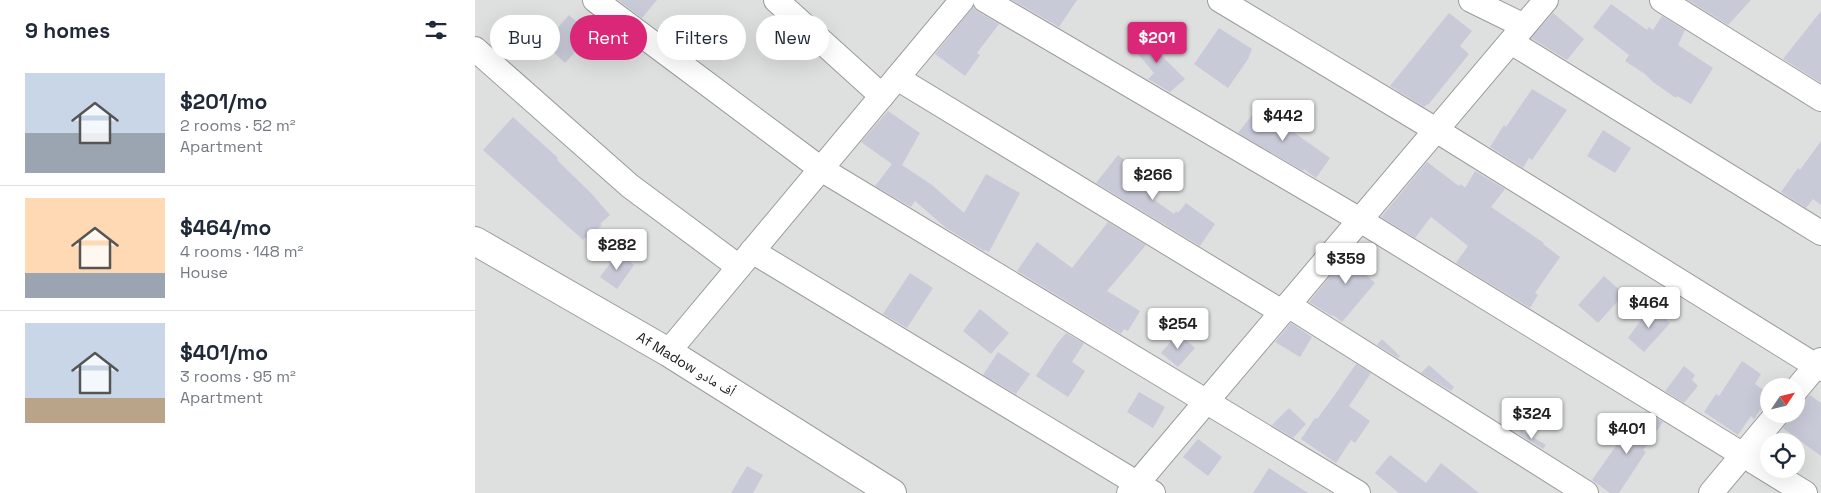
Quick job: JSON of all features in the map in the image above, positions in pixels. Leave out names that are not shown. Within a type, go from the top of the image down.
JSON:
[{"type":"street","points":[[595,0],[821,169],[1357,493]]},
{"type":"street","points":[[776,0],[889,87],[1285,308],[1586,493]]},
{"type":"street","points":[[985,0],[1360,220],[1805,493]]},
{"type":"street","points":[[1220,0],[1437,130],[1819,365],[1805,380]]},
{"type":"street","points":[[1471,0],[1517,34],[1821,233]]},
{"type":"street","points":[[475,50],[630,186],[746,259],[1140,490],[1207,401],[1546,0]]},
{"type":"street","points":[[1662,0],[1821,99]]},
{"type":"street","points":[[668,352],[959,1]]},
{"type":"street","name":"Af Madow أف مادو","points":[[475,241],[668,352],[892,493]]},
{"type":"street","points":[[1711,493],[1770,423]]},
{"type":"shaded area","points":[[475,0],[1821,0],[1821,493],[475,493]]},
{"type":"building","points":[[618,0],[657,0],[644,15],[638,15]]},
{"type":"building","points":[[1012,0],[1077,0],[1059,27]]},
{"type":"building","points":[[1688,0],[1751,0],[1728,25]]},
{"type":"building","points":[[1611,4],[1647,30],[1649,27],[1653,30],[1662,16],[1685,30],[1678,45],[1713,68],[1691,104],[1677,96],[1676,98],[1625,61],[1629,55],[1593,27]]},
{"type":"building","points":[[973,7],[999,24],[977,53],[980,55],[965,76],[935,54]]},
{"type":"building","points":[[1821,11],[1821,83],[1783,59]]},
{"type":"building","points":[[1449,13],[1472,31],[1460,46],[1469,54],[1428,105],[1424,107],[1390,86]]},
{"type":"building","points":[[1553,13],[1584,39],[1567,60],[1531,38]]},
{"type":"building","points":[[570,16],[570,58],[565,63],[560,58],[560,25]]},
{"type":"building","points":[[1219,28],[1252,49],[1248,59],[1228,88],[1194,64]]},
{"type":"building","points":[[1138,32],[1185,79],[1170,92],[1148,79],[1154,73],[1128,42]]},
{"type":"building","points":[[1532,89],[1567,110],[1532,160],[1529,158],[1523,168],[1490,147],[1504,125],[1506,127]]},
{"type":"building","points":[[1260,105],[1330,158],[1316,178],[1304,169],[1303,171],[1238,133]]},
{"type":"building","points":[[888,111],[920,133],[902,165],[932,185],[964,213],[986,174],[1020,193],[989,252],[984,251],[946,228],[915,201],[911,207],[875,186],[892,164],[861,142]]},
{"type":"building","points":[[513,117],[558,158],[557,160],[591,193],[610,215],[587,239],[585,237],[583,240],[483,150]]},
{"type":"building","points":[[1603,130],[1631,148],[1615,173],[1587,156]]},
{"type":"building","points":[[1821,141],[1821,205],[1813,199],[1806,208],[1781,192]]},
{"type":"building","points":[[1118,155],[1149,179],[1145,184],[1157,194],[1153,199],[1174,214],[1176,211],[1178,213],[1186,203],[1215,224],[1200,246],[1096,183]]},
{"type":"building","points":[[1427,162],[1459,186],[1461,184],[1465,188],[1475,171],[1505,189],[1491,207],[1544,243],[1560,257],[1535,293],[1538,295],[1530,308],[1456,263],[1468,246],[1431,217],[1415,238],[1381,217]]},
{"type":"building","points":[[1108,222],[1146,245],[1107,291],[1140,311],[1128,331],[1124,329],[1121,334],[1017,271],[1037,242],[1072,268]]},
{"type":"building","points":[[1356,245],[1377,263],[1366,275],[1375,283],[1342,322],[1309,302]]},
{"type":"building","points":[[618,253],[634,265],[617,289],[600,277]]},
{"type":"building","points":[[910,273],[933,288],[907,328],[883,314]]},
{"type":"building","points":[[1604,276],[1624,294],[1598,323],[1578,305]]},
{"type":"building","points":[[1651,306],[1670,323],[1644,352],[1628,338]]},
{"type":"building","points":[[980,309],[1009,333],[991,354],[963,331]]},
{"type":"building","points":[[1291,323],[1312,337],[1300,357],[1275,342]]},
{"type":"building","points":[[1066,333],[1084,343],[1072,362],[1085,371],[1068,397],[1036,376]]},
{"type":"building","points":[[1178,333],[1195,348],[1178,367],[1161,353]]},
{"type":"building","points":[[1382,339],[1400,356],[1398,358],[1377,345]]},
{"type":"building","points":[[998,352],[1030,374],[1016,394],[983,375]]},
{"type":"building","points":[[1742,361],[1761,374],[1755,384],[1760,388],[1760,410],[1754,419],[1751,416],[1738,435],[1704,412],[1716,394],[1719,396]]},
{"type":"building","points":[[1356,364],[1371,373],[1349,406],[1370,421],[1355,443],[1351,440],[1336,463],[1301,439]]},
{"type":"building","points":[[1429,365],[1454,387],[1451,391],[1421,373]]},
{"type":"building","points":[[1684,366],[1695,375],[1692,380],[1698,386],[1684,403],[1665,391]]},
{"type":"building","points":[[1139,392],[1165,407],[1153,428],[1127,412]]},
{"type":"building","points":[[1810,395],[1821,403],[1821,456],[1805,444],[1805,433],[1790,433],[1783,428],[1786,423],[1805,423],[1805,399]]},
{"type":"building","points":[[1289,408],[1306,424],[1293,438],[1272,425]]},
{"type":"building","points":[[1646,412],[1663,422],[1643,450],[1646,452],[1619,493],[1610,493],[1592,480],[1625,433],[1633,424],[1636,426]]},
{"type":"building","points":[[1521,430],[1546,445],[1543,449],[1519,434]]},
{"type":"building","points":[[1198,439],[1222,457],[1208,476],[1183,457]]},
{"type":"building","points":[[1390,455],[1426,483],[1441,463],[1479,493],[1399,493],[1375,473]]},
{"type":"building","points":[[747,466],[763,475],[753,493],[731,493]]},
{"type":"building","points":[[1269,468],[1308,493],[1253,493]]}]
